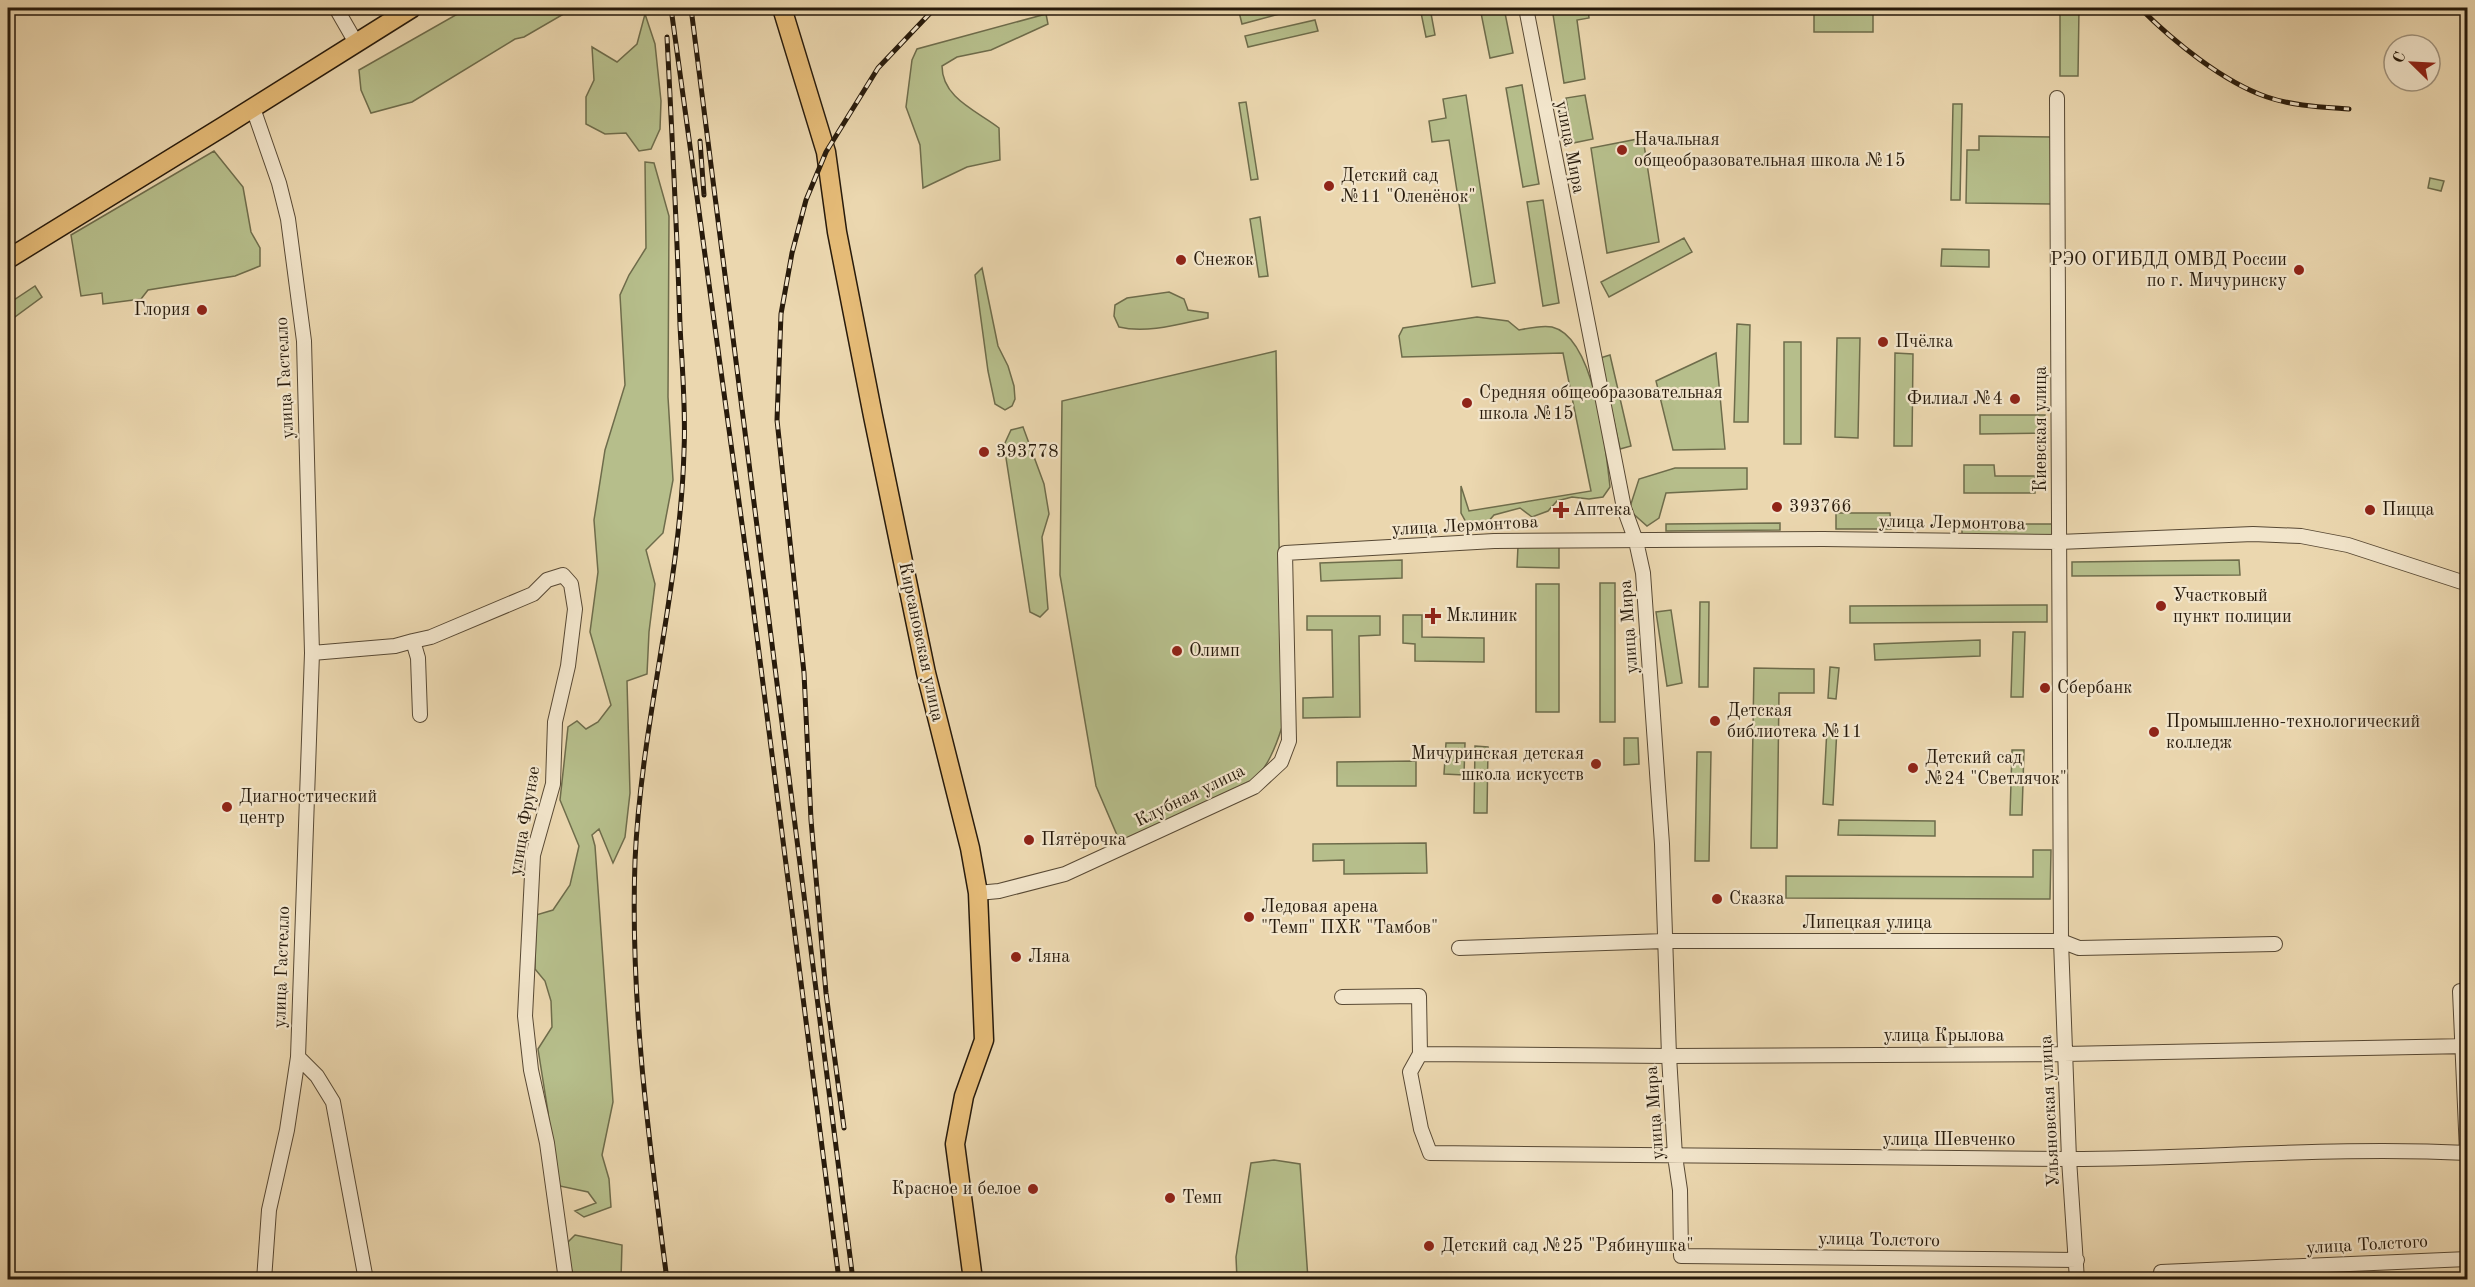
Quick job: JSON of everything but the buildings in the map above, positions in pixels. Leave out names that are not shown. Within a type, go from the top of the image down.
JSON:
[{"type":"main road","points":[[8,259],[224,126],[355,41],[412,8]]},
{"type":"main road","name":"Кирсановская улица","points":[[782,8],[826,152],[837,232],[873,416],[926,673],[970,848],[978,893],[984,1040],[964,1096],[955,1144],[973,1280]]},
{"type":"street","points":[[336,8],[355,41]]},
{"type":"street","name":"улица Мира","points":[[1526,8],[1558,181],[1624,508],[1636,541],[1643,573],[1662,844],[1669,1056],[1675,1156],[1680,1190],[1681,1256]]},
{"type":"street","name":"Киевская улица","points":[[2057,98],[2061,941]]},
{"type":"street","name":"улица Гастелло","points":[[252,108],[279,183],[288,219],[304,341],[312,653],[298,1057],[287,1130],[269,1210],[264,1280]]},
{"type":"street","name":"улица Лермонтова","points":[[1285,553],[1494,541],[1834,539],[2059,543],[2253,534],[2301,536],[2368,551],[2468,584]]},
{"type":"street","name":"Клубная улица","points":[[978,893],[999,891],[1065,874],[1254,787],[1281,762],[1289,741],[1285,553]]},
{"type":"street","name":"улица Фрунзе","points":[[413,641],[431,637],[533,594],[548,580],[563,575],[571,584],[575,609],[568,666],[555,722],[553,784],[534,855],[525,1016],[531,1070],[547,1143],[566,1280]]},
{"type":"street","points":[[312,653],[395,646],[413,641],[418,658],[420,715]]},
{"type":"street","name":"Липецкая улица","points":[[1459,948],[1665,941],[2061,941],[2079,948],[2275,944]]},
{"type":"street","name":"Ульяновская улица","points":[[2061,941],[2064,1054],[2077,1280]]},
{"type":"street","points":[[2460,991],[2465,1046],[2467,1153]]},
{"type":"street","points":[[1342,997],[1419,996],[1420,1054]]},
{"type":"street","name":"улица Крылова","points":[[1420,1054],[1669,1056],[2064,1054],[2465,1046]]},
{"type":"street","name":"улица Шевченко","points":[[1420,1054],[1410,1072],[1421,1129],[1430,1153],[2069,1159],[2150,1159],[2350,1152],[2467,1153]]},
{"type":"street","points":[[298,1057],[317,1076],[333,1102],[366,1280]]},
{"type":"street","name":"улица Толстого","points":[[1681,1256],[2077,1260]]},
{"type":"street","name":"улица Толстого","points":[[2160,1272],[2468,1259]]},
{"type":"green space","points":[[468,8],[574,8],[524,37],[515,39],[412,102],[371,113],[361,90],[359,70]]},
{"type":"green space","points":[[1238,8],[1290,8],[1291,11],[1242,24]]},
{"type":"green space","points":[[1420,8],[1430,8],[1435,35],[1426,37]]},
{"type":"green space","points":[[1480,8],[1504,8],[1513,53],[1490,58]]},
{"type":"green space","points":[[1552,8],[1588,8],[1589,18],[1577,20],[1585,79],[1564,83]]},
{"type":"green space","points":[[1814,8],[1831,8],[1831,14],[1873,14],[1873,32],[1814,32]]},
{"type":"green space","points":[[1983,8],[2015,8],[2015,14],[1983,13]]},
{"type":"green space","points":[[2060,8],[2079,8],[2078,76],[2060,76]]},
{"type":"green space","points":[[645,14],[655,44],[661,101],[660,129],[651,149],[639,151],[626,133],[605,134],[586,124],[586,97],[594,80],[592,47],[617,62],[637,44]]},
{"type":"green space","points":[[1046,14],[1048,24],[991,50],[957,57],[942,66],[948,87],[954,95],[999,128],[1000,160],[967,167],[923,188],[920,145],[906,107],[912,60],[917,49]]},
{"type":"green space","points":[[1315,20],[1318,31],[1248,47],[1245,36]]},
{"type":"green space","points":[[1522,85],[1539,184],[1523,187],[1506,88]]},
{"type":"green space","points":[[1466,95],[1495,283],[1472,287],[1449,140],[1432,142],[1429,121],[1446,118],[1443,99]]},
{"type":"green space","points":[[1585,95],[1593,139],[1573,143],[1566,98]]},
{"type":"green space","points":[[1246,102],[1258,179],[1251,180],[1239,103]]},
{"type":"green space","points":[[1953,104],[1962,104],[1960,200],[1951,200]]},
{"type":"green space","points":[[1979,136],[2052,137],[2052,204],[1966,203],[1967,150],[1979,150]]},
{"type":"green space","points":[[1643,138],[1659,242],[1607,253],[1591,148]]},
{"type":"green space","points":[[214,151],[243,187],[251,232],[260,248],[260,266],[235,276],[148,290],[141,299],[103,304],[102,293],[81,296],[71,235]]},
{"type":"green space","points":[[645,162],[654,163],[669,216],[668,397],[673,480],[663,533],[646,550],[655,584],[647,674],[627,681],[630,793],[625,837],[613,863],[599,829],[592,835],[595,846],[613,1102],[602,1155],[609,1179],[611,1207],[584,1217],[575,1211],[596,1203],[588,1192],[555,1185],[548,1112],[538,1049],[552,1027],[551,1001],[545,981],[535,969],[536,915],[553,910],[570,885],[579,846],[560,800],[568,727],[577,721],[586,729],[598,722],[611,705],[590,632],[598,572],[594,520],[605,450],[625,385],[620,295],[629,275],[646,248]]},
{"type":"green space","points":[[2430,178],[2444,181],[2441,191],[2428,188]]},
{"type":"green space","points":[[1543,200],[1559,303],[1543,306],[1527,202]]},
{"type":"green space","points":[[1260,217],[1268,276],[1259,277],[1250,219]]},
{"type":"green space","points":[[1684,238],[1692,252],[1609,297],[1601,282]]},
{"type":"green space","points":[[1942,249],[1989,250],[1989,267],[1941,266]]},
{"type":"green space","points":[[982,268],[998,346],[1008,366],[1014,386],[1015,399],[1012,406],[1005,410],[995,404],[988,371],[975,275]]},
{"type":"green space","points":[[35,286],[42,297],[8,322],[8,304]]},
{"type":"green space","points":[[1169,292],[1184,299],[1188,310],[1208,313],[1208,318],[1152,329],[1119,327],[1114,316],[1115,305],[1127,298]]},
{"type":"green space","points":[[1477,317],[1508,321],[1519,330],[1552,327],[1567,335],[1579,351],[1596,397],[1601,423],[1610,487],[1603,497],[1589,499],[1572,497],[1557,501],[1548,511],[1532,517],[1520,508],[1494,515],[1487,523],[1467,524],[1461,513],[1461,486],[1469,511],[1591,491],[1563,353],[1402,357],[1399,336],[1403,328]]},
{"type":"green space","points":[[1737,324],[1750,325],[1748,422],[1734,422]]},
{"type":"green space","points":[[1837,338],[1860,338],[1858,438],[1835,437]]},
{"type":"green space","points":[[1784,342],[1801,342],[1801,444],[1784,444]]},
{"type":"green space","name":"Олимп","points":[[1276,351],[1282,727],[1263,770],[1253,783],[1120,842],[1096,786],[1060,575],[1062,401]]},
{"type":"green space","points":[[1716,353],[1725,449],[1673,450],[1656,381]]},
{"type":"green space","points":[[1895,353],[1913,354],[1912,446],[1894,446]]},
{"type":"green space","points":[[1610,355],[1631,446],[1620,449],[1600,358]]},
{"type":"green space","points":[[1980,415],[2045,415],[2045,433],[1980,434]]},
{"type":"green space","points":[[1023,427],[1044,484],[1049,514],[1042,537],[1048,609],[1040,617],[1030,612],[1004,445],[1011,430]]},
{"type":"green space","points":[[1964,465],[1994,465],[1995,476],[2035,476],[2035,493],[1964,493]]},
{"type":"green space","points":[[1675,468],[1747,468],[1747,489],[1666,493],[1659,518],[1647,526],[1629,510],[1639,479]]},
{"type":"green space","points":[[1836,513],[1890,513],[1891,529],[1836,529]]},
{"type":"green space","points":[[1780,523],[1780,530],[1666,531],[1666,524]]},
{"type":"green space","points":[[1962,524],[2052,524],[2052,536],[1962,536]]},
{"type":"green space","points":[[1518,546],[1559,547],[1559,568],[1517,567]]},
{"type":"green space","points":[[1402,560],[1402,578],[1321,581],[1320,563]]},
{"type":"green space","points":[[2239,560],[2240,575],[2072,576],[2072,562]]},
{"type":"green space","points":[[1600,583],[1615,583],[1615,722],[1600,722]]},
{"type":"green space","points":[[1536,584],[1559,584],[1559,712],[1536,712]]},
{"type":"green space","points":[[1700,602],[1709,602],[1708,687],[1699,687]]},
{"type":"green space","points":[[2047,605],[2047,622],[1850,623],[1850,606]]},
{"type":"green space","points":[[1671,610],[1682,683],[1667,686],[1656,612]]},
{"type":"green space","points":[[1403,615],[1422,615],[1422,637],[1484,638],[1484,662],[1415,661],[1415,644],[1403,643]]},
{"type":"green space","points":[[1307,616],[1380,616],[1380,635],[1359,636],[1360,717],[1303,718],[1303,698],[1333,697],[1332,630],[1307,630]]},
{"type":"green space","points":[[2013,632],[2025,632],[2023,697],[2011,697]]},
{"type":"green space","points":[[1980,640],[1980,656],[1875,660],[1874,644]]},
{"type":"green space","points":[[1830,667],[1839,668],[1836,699],[1828,698]]},
{"type":"green space","points":[[1754,668],[1814,669],[1814,693],[1779,693],[1777,848],[1751,848]]},
{"type":"green space","points":[[1827,728],[1837,728],[1833,805],[1823,804]]},
{"type":"green space","points":[[1624,738],[1638,738],[1639,764],[1624,765]]},
{"type":"green space","points":[[1446,743],[1465,743],[1464,775],[1444,774]]},
{"type":"green space","points":[[1475,746],[1488,747],[1487,813],[1474,813]]},
{"type":"green space","points":[[2012,750],[2024,750],[2022,815],[2010,815]]},
{"type":"green space","points":[[1697,752],[1711,752],[1709,861],[1695,861]]},
{"type":"green space","points":[[1416,761],[1416,786],[1337,786],[1337,762]]},
{"type":"green space","points":[[1839,820],[1935,821],[1935,836],[1838,835]]},
{"type":"green space","points":[[1426,843],[1427,873],[1344,874],[1344,860],[1313,861],[1313,844]]},
{"type":"green space","points":[[2033,850],[2051,850],[2050,899],[1786,898],[1786,876],[2033,877]]},
{"type":"green space","points":[[1274,1160],[1300,1164],[1308,1279],[1237,1279],[1236,1257],[1251,1163]]},
{"type":"green space","points":[[575,1235],[622,1245],[621,1279],[574,1279],[565,1245]]},
{"type":"railway","points":[[671,8],[750,582],[839,1280]]},
{"type":"railway","points":[[691,8],[853,1280]]},
{"type":"railway","points":[[844,1128],[826,993],[811,820],[804,673],[777,420],[781,314],[792,253],[806,200],[826,152],[878,68],[935,8]]},
{"type":"railway","points":[[2140,8],[2199,59],[2250,90],[2287,102],[2349,109]]},
{"type":"railway","points":[[667,37],[684,388],[684,451],[676,554],[639,809],[634,913],[642,1071],[667,1280]]},
{"type":"railway","points":[[700,141],[704,195]]},
{"type":"place","name":"Начальная общеобразовательная школа №15","points":[[1622,150]]},
{"type":"place","name":"Детский сад №11 \"Оленёнок\"","points":[[1329,186]]},
{"type":"place","name":"Снежок","points":[[1181,260]]},
{"type":"place","name":"РЭО ОГИБДД ОМВД России по г. Мичуринску","points":[[2299,270]]},
{"type":"place","name":"Глория","points":[[202,310]]},
{"type":"place","name":"Пчёлка","points":[[1883,342]]},
{"type":"place","name":"Филиал №4","points":[[2015,399]]},
{"type":"place","name":"Средняя общеобразовательная школа №15","points":[[1467,403]]},
{"type":"place","name":"393778","points":[[984,452]]},
{"type":"place","name":"393766","points":[[1777,507]]},
{"type":"place","name":"Аптека","points":[[1561,510]]},
{"type":"place","name":"Пицца","points":[[2370,510]]},
{"type":"place","name":"Участковый пункт полиции","points":[[2161,606]]},
{"type":"place","name":"Мклиник","points":[[1433,616]]},
{"type":"place","name":"Олимп","points":[[1177,651]]},
{"type":"place","name":"Сбербанк","points":[[2045,688]]},
{"type":"place","name":"Детская библиотека №11","points":[[1715,721]]},
{"type":"place","name":"Промышленно-технологический колледж","points":[[2154,732]]},
{"type":"place","name":"Мичуринская детская школа искусств","points":[[1596,764]]},
{"type":"place","name":"Детский сад №24 \"Светлячок\"","points":[[1913,768]]},
{"type":"place","name":"Диагностический центр","points":[[227,807]]},
{"type":"place","name":"Пятёрочка","points":[[1029,840]]},
{"type":"place","name":"Сказка","points":[[1717,899]]},
{"type":"place","name":"Ледовая арена \"Темп\" ПХК \"Тамбов\"","points":[[1249,917]]},
{"type":"place","name":"Ляна","points":[[1016,957]]},
{"type":"place","name":"Красное и белое","points":[[1033,1189]]},
{"type":"place","name":"Темп","points":[[1170,1198]]},
{"type":"place","name":"Детский сад №25 \"Рябинушка\"","points":[[1429,1246]]}]
